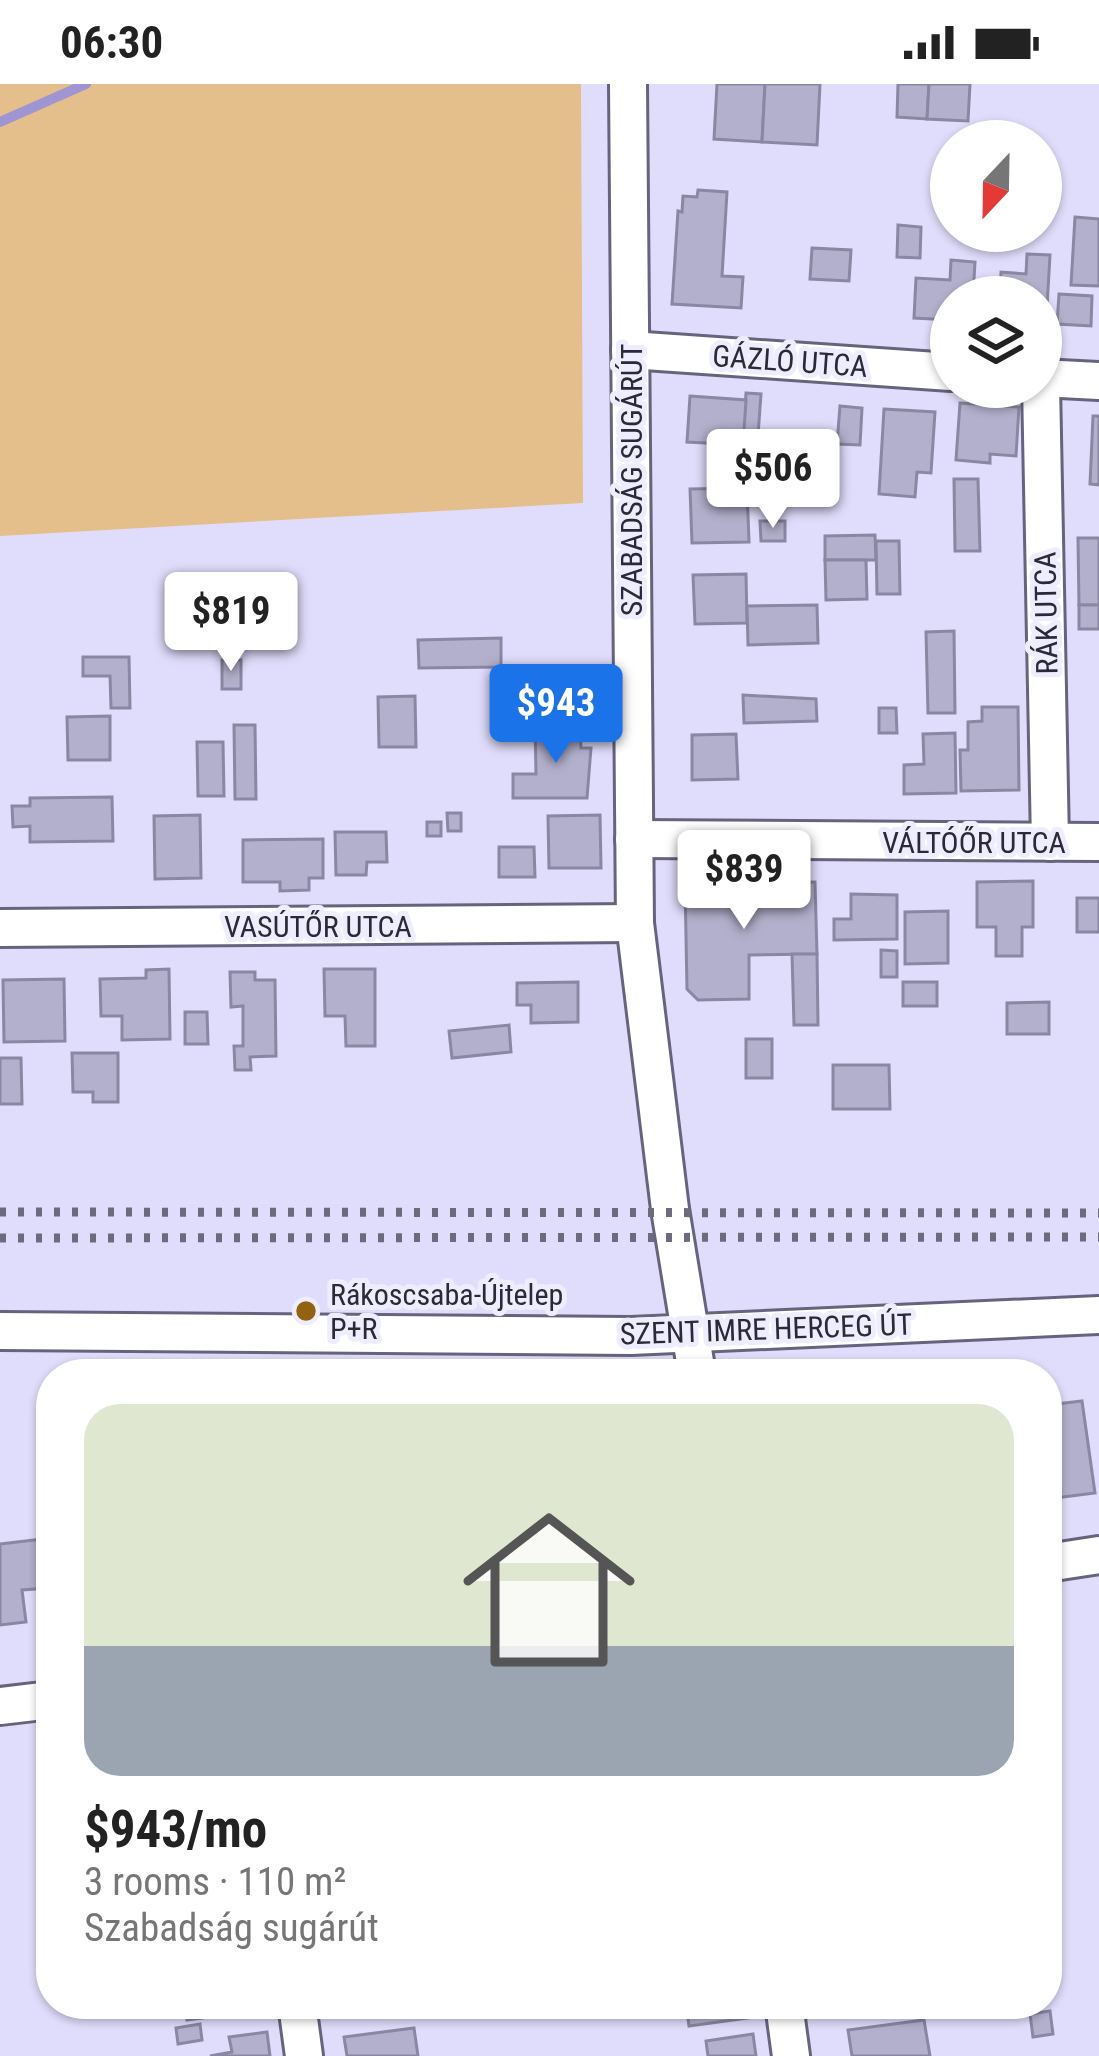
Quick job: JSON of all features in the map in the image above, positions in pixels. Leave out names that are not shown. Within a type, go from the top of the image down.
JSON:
[{"type":"street","name":"SZABADSÁG SUGÁRÚT","points":[[628,84],[635,923],[674,1234],[695,1359]]},
{"type":"street","name":"GÁZLÓ UTCA","points":[[629,350],[930,371]]},
{"type":"street","points":[[1062,381],[1099,381]]},
{"type":"street","name":"RÁK UTCA","points":[[1042,408],[1050,842]]},
{"type":"street","name":"VÁLTÓŐR UTCA","points":[[634,839],[1099,842]]},
{"type":"street","name":"VASÚTŐR UTCA","points":[[0,928],[635,923]]},
{"type":"street","name":"SZENT IMRE HERCEG ÚT","points":[[0,1331],[692,1334],[1099,1315]]},
{"type":"street","points":[[1062,1561],[1099,1556]]},
{"type":"street","points":[[0,1706],[36,1702]]},
{"type":"street","points":[[299,2019],[304,2056]]},
{"type":"street","points":[[786,2019],[791,2056]]},
{"type":"shaded area","points":[[0,84],[581,84],[583,503],[0,536]]},
{"type":"building","points":[[717,84],[765,84],[762,142],[714,139]]},
{"type":"building","points":[[765,84],[820,84],[817,145],[762,142]]},
{"type":"building","points":[[898,84],[929,84],[927,119],[897,117]]},
{"type":"building","points":[[929,84],[970,84],[968,120],[927,119]]},
{"type":"building","points":[[698,190],[727,192],[722,276],[743,277],[741,308],[672,304],[678,211],[682,212],[683,196],[697,197]]},
{"type":"building","points":[[1075,217],[1099,219],[1099,286],[1071,285]]},
{"type":"building","points":[[898,225],[921,227],[920,258],[897,257]]},
{"type":"building","points":[[812,248],[851,250],[849,281],[810,279]]},
{"type":"building","points":[[1027,254],[1050,255],[1049,276],[1001,276],[1001,272],[1026,274]]},
{"type":"building","points":[[951,260],[975,262],[974,276],[950,276]]},
{"type":"building","points":[[916,278],[930,279],[930,319],[914,318]]},
{"type":"building","points":[[1062,294],[1092,296],[1091,326],[1062,324]]},
{"type":"building","points":[[746,393],[761,394],[758,435],[743,435]]},
{"type":"building","points":[[690,396],[746,400],[743,445],[687,442]]},
{"type":"building","points":[[840,406],[862,408],[860,445],[837,444]]},
{"type":"building","points":[[960,408],[1019,408],[1016,456],[990,454],[990,463],[956,460]]},
{"type":"building","points":[[884,409],[935,412],[931,473],[917,472],[915,497],[879,494]]},
{"type":"building","points":[[1093,416],[1099,416],[1099,485],[1090,484]]},
{"type":"building","points":[[954,479],[978,479],[980,551],[955,551]]},
{"type":"building","points":[[747,488],[749,542],[692,543],[690,489]]},
{"type":"building","points":[[760,521],[785,521],[785,541],[761,541]]},
{"type":"building","points":[[875,535],[876,560],[825,560],[825,536]]},
{"type":"building","points":[[1078,538],[1099,538],[1099,605],[1079,605]]},
{"type":"building","points":[[876,541],[899,541],[900,594],[877,594]]},
{"type":"building","points":[[825,560],[866,560],[867,599],[826,600]]},
{"type":"building","points":[[746,574],[747,623],[695,624],[693,575]]},
{"type":"building","points":[[817,605],[818,643],[748,645],[747,606]]},
{"type":"building","points":[[1079,605],[1099,605],[1099,629],[1079,629]]},
{"type":"building","points":[[954,631],[955,713],[928,713],[926,632]]},
{"type":"building","points":[[501,638],[501,667],[419,668],[418,640]]},
{"type":"building","points":[[83,657],[129,657],[130,708],[111,708],[110,676],[83,676]]},
{"type":"building","points":[[222,660],[241,660],[241,689],[222,689]]},
{"type":"building","points":[[743,695],[816,699],[817,721],[744,723]]},
{"type":"building","points":[[415,696],[416,747],[379,747],[378,697]]},
{"type":"building","points":[[982,707],[1018,707],[1019,790],[961,791],[960,750],[968,750],[968,722],[982,721]]},
{"type":"building","points":[[879,708],[896,708],[897,733],[879,733]]},
{"type":"building","points":[[110,716],[110,760],[68,760],[67,717]]},
{"type":"building","points":[[234,725],[255,725],[256,799],[235,799]]},
{"type":"building","points":[[535,725],[580,725],[581,748],[591,748],[587,798],[513,798],[513,774],[536,774]]},
{"type":"building","points":[[955,733],[956,793],[904,794],[904,765],[924,764],[923,734]]},
{"type":"building","points":[[736,734],[738,779],[692,780],[692,735]]},
{"type":"building","points":[[197,742],[223,742],[224,796],[198,796]]},
{"type":"building","points":[[112,797],[113,841],[30,842],[30,826],[13,827],[12,806],[30,806],[30,798]]},
{"type":"building","points":[[447,813],[461,813],[461,831],[448,831]]},
{"type":"building","points":[[200,815],[201,878],[155,879],[154,816]]},
{"type":"building","points":[[600,815],[601,868],[549,868],[548,816]]},
{"type":"building","points":[[427,822],[441,822],[441,836],[427,836]]},
{"type":"building","points":[[335,832],[386,832],[387,862],[367,862],[366,875],[336,875]]},
{"type":"building","points":[[323,839],[323,878],[309,878],[309,890],[280,891],[280,882],[243,882],[243,840]]},
{"type":"building","points":[[499,847],[534,847],[535,877],[499,877]]},
{"type":"building","points":[[1033,881],[1033,927],[1022,927],[1022,956],[996,956],[996,927],[977,927],[977,882]]},
{"type":"building","points":[[815,882],[817,954],[749,955],[749,999],[698,1000],[687,989],[685,884]]},
{"type":"building","points":[[851,894],[897,895],[897,939],[834,940],[834,919],[851,919]]},
{"type":"building","points":[[1077,898],[1099,898],[1099,932],[1077,932]]},
{"type":"building","points":[[948,911],[948,963],[905,964],[905,912]]},
{"type":"building","points":[[881,950],[897,951],[897,977],[881,977]]},
{"type":"building","points":[[792,954],[817,954],[818,1025],[794,1025]]},
{"type":"building","points":[[169,969],[170,1039],[122,1040],[122,1016],[101,1016],[100,979],[146,978],[146,970]]},
{"type":"building","points":[[324,969],[375,969],[375,1046],[346,1046],[345,1016],[325,1016]]},
{"type":"building","points":[[230,972],[255,972],[255,980],[275,980],[276,1056],[250,1057],[251,1070],[235,1070],[234,1046],[243,1046],[243,1006],[231,1007]]},
{"type":"building","points":[[64,979],[65,1041],[4,1042],[3,980]]},
{"type":"building","points":[[578,982],[578,1022],[531,1023],[531,1005],[517,1005],[517,983]]},
{"type":"building","points":[[903,982],[937,982],[937,1006],[903,1006]]},
{"type":"building","points":[[1049,1002],[1049,1034],[1007,1034],[1007,1003]]},
{"type":"building","points":[[185,1012],[207,1012],[208,1044],[185,1044]]},
{"type":"building","points":[[509,1025],[511,1052],[452,1058],[449,1031]]},
{"type":"building","points":[[746,1039],[772,1039],[772,1078],[746,1078]]},
{"type":"building","points":[[72,1053],[118,1053],[118,1102],[93,1102],[93,1092],[73,1092]]},
{"type":"building","points":[[0,1058],[21,1058],[22,1104],[0,1104]]},
{"type":"building","points":[[833,1065],[889,1065],[890,1109],[833,1109]]},
{"type":"building","points":[[1082,1401],[1095,1493],[1062,1497],[1062,1403]]},
{"type":"building","points":[[36,1540],[36,1589],[22,1590],[26,1622],[0,1625],[0,1544]]},
{"type":"building","points":[[688,2019],[741,2019],[689,2026]]},
{"type":"building","points":[[1031,2019],[1051,2019],[1053,2034],[1033,2037]]},
{"type":"building","points":[[924,2020],[930,2056],[852,2056],[848,2030]]},
{"type":"building","points":[[200,2024],[202,2040],[178,2044],[176,2028]]},
{"type":"building","points":[[414,2028],[418,2056],[347,2056],[344,2037]]},
{"type":"building","points":[[267,2032],[270,2056],[210,2056],[232,2052],[229,2037]]},
{"type":"building","points":[[753,2034],[756,2056],[708,2056],[706,2041]]},
{"type":"waterway","points":[[0,122],[86,84]]},
{"type":"railway","points":[[0,1212],[1099,1213]]},
{"type":"railway","points":[[0,1238],[1099,1237]]},
{"type":"place","name":"Rákoscsaba-Újtelep P+R","points":[[306,1311]]}]
